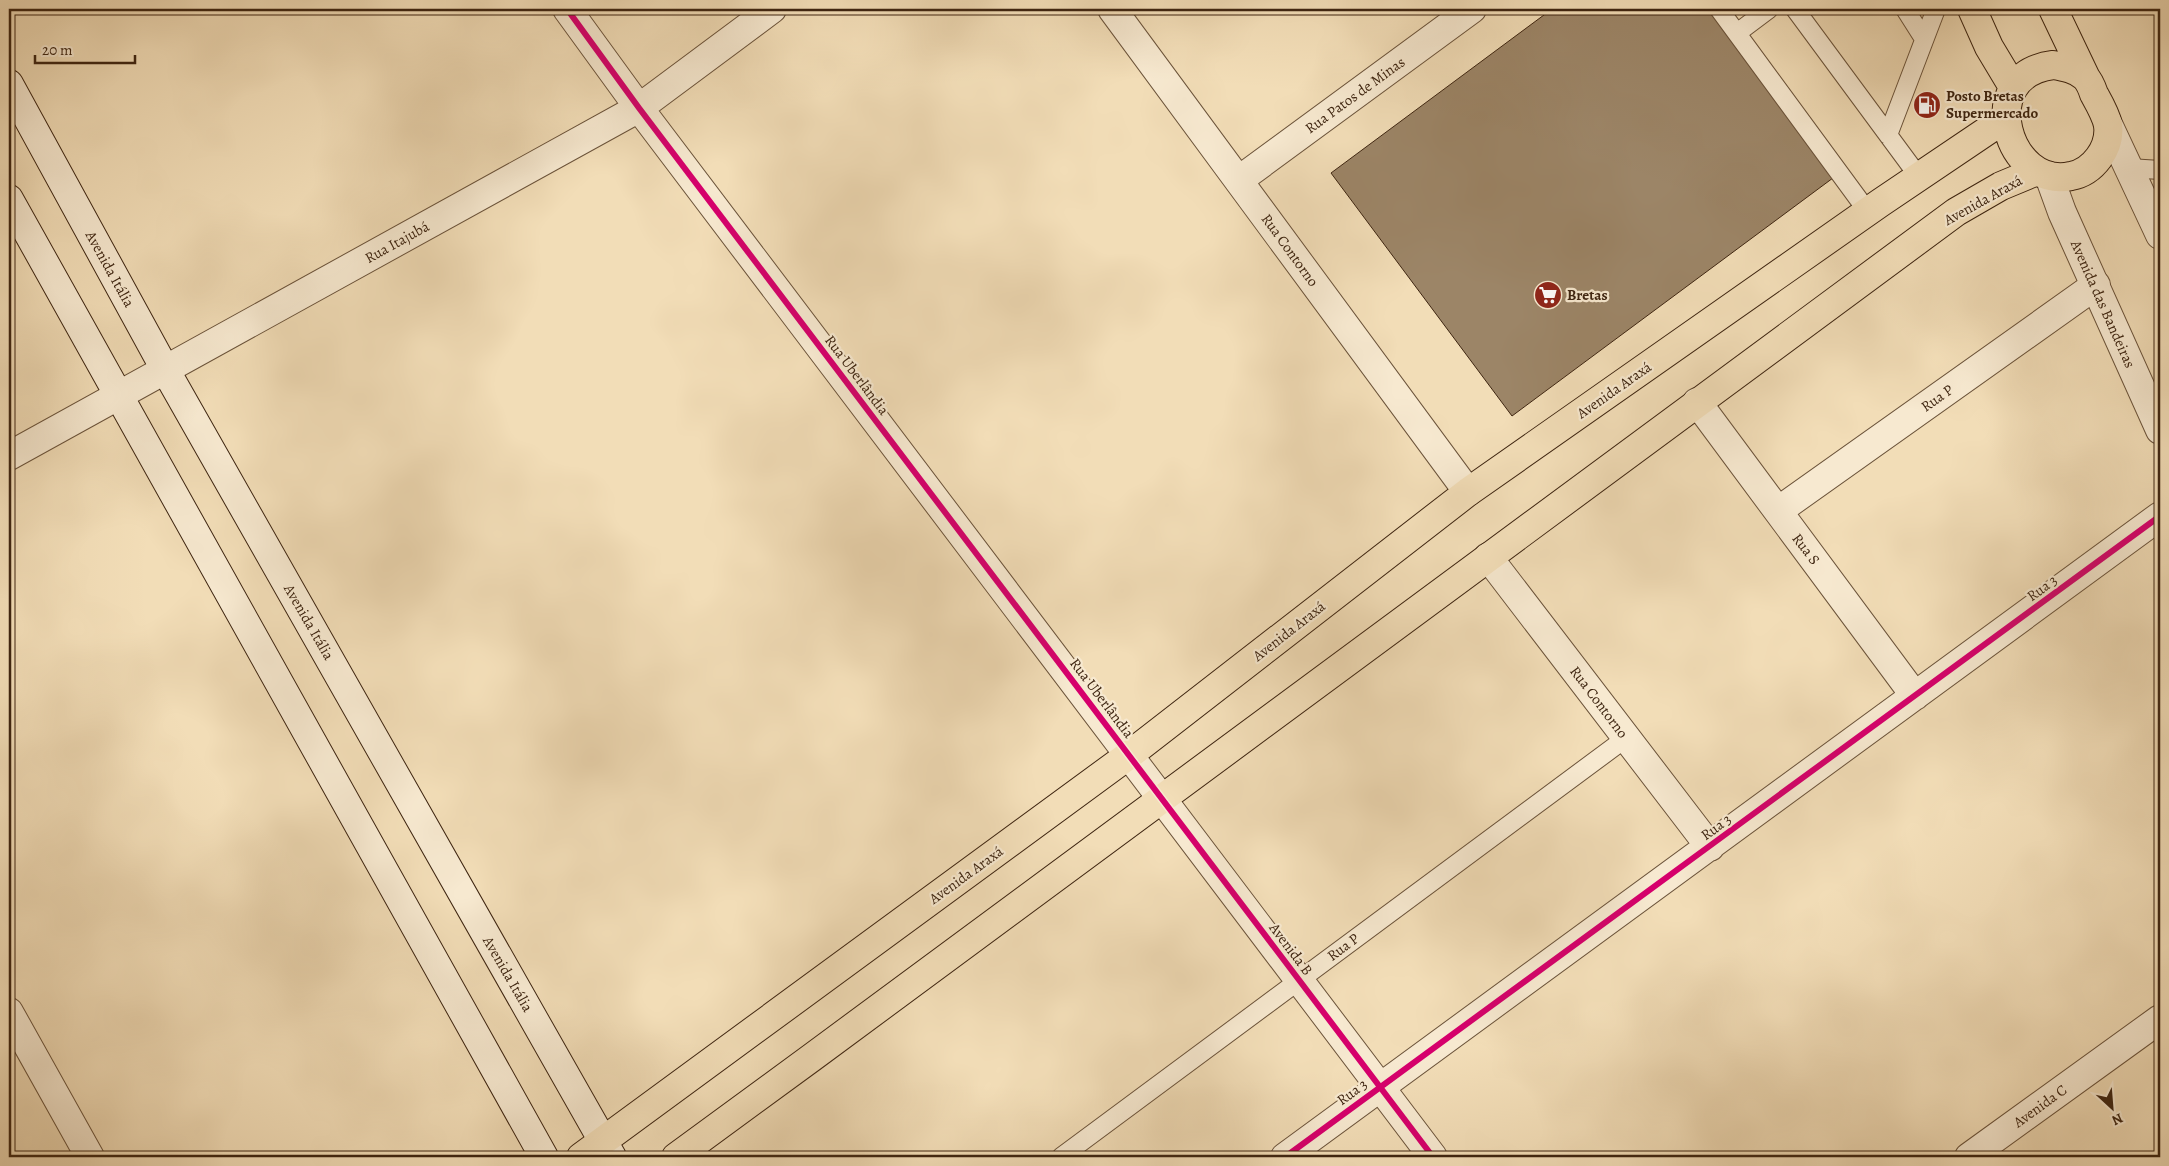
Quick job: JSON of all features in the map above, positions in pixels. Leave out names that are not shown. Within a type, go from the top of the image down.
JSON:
[{"type":"main road","points":[[1972,9],[1989,47],[2013,87]]},
{"type":"main road","points":[[2053,9],[2086,78],[2108,124],[2108,135],[2105,146],[2092,165],[2083,172],[2072,176],[2043,174],[2027,164],[2011,137],[2006,118],[2007,102],[2013,87],[2030,71],[2048,66],[2066,67],[2077,71],[2086,78]]},
{"type":"main road","name":"Avenida Araxá","points":[[581,1157],[608,1149],[1129,755],[1468,492],[1868,212],[2006,118]]},
{"type":"main road","name":"Avenida Araxá","points":[[676,1157],[1163,800],[1697,402],[1956,212],[2001,186],[2043,174]]},
{"type":"street","name":"Rua Uberlândia","points":[[567,9],[639,108],[1129,755]]},
{"type":"street","name":"Rua Itajubá","points":[[9,456],[639,108],[772,9]]},
{"type":"street","name":"Rua Contorno","points":[[1112,9],[1468,492]]},
{"type":"street","name":"Rua Patos de Minas","points":[[1239,180],[1472,9]]},
{"type":"street","name":"Avenida Itália","points":[[9,84],[166,370],[608,1149]]},
{"type":"street","points":[[2108,124],[2160,235]]},
{"type":"street","name":"Avenida das Bandeiras","points":[[2043,174],[2096,285],[2160,430]]},
{"type":"street","points":[[9,199],[544,1157]]},
{"type":"street","name":"Rua P","points":[[1778,511],[2096,285]]},
{"type":"street","name":"Rua S","points":[[1697,402],[1915,696]]},
{"type":"street","name":"Rua 3","points":[[1285,1157],[2160,516]]},
{"type":"street","name":"Rua Contorno","points":[[1488,557],[1710,847]]},
{"type":"street","name":"Avenida B","points":[[1129,755],[1298,981],[1433,1157]]},
{"type":"street","points":[[9,1012],[90,1157]]},
{"type":"street","name":"Avenida C","points":[[1969,1157],[2160,1019]]},
{"type":"lane","points":[[1719,9],[1868,212]]},
{"type":"lane","points":[[1736,33],[1769,9]]},
{"type":"lane","points":[[1795,9],[1919,177]]},
{"type":"lane","points":[[1905,9],[1924,39]]},
{"type":"lane","points":[[1888,135],[1936,9]]},
{"type":"lane","points":[[2129,168],[2160,170]]},
{"type":"lane","name":"Rua P","points":[[1061,1157],[1626,738]]},
{"type":"building","name":"Bretas","points":[[1552,9],[1713,9],[1837,175],[1512,416],[1331,173]]},
{"type":"cycle path","points":[[567,9],[639,108],[1433,1157]]},
{"type":"cycle path","points":[[1285,1157],[2160,516]]},
{"type":"place","name":"Posto Bretas Supermercado","points":[[1927,105]]},
{"type":"place","name":"Bretas","points":[[1548,295]]}]
